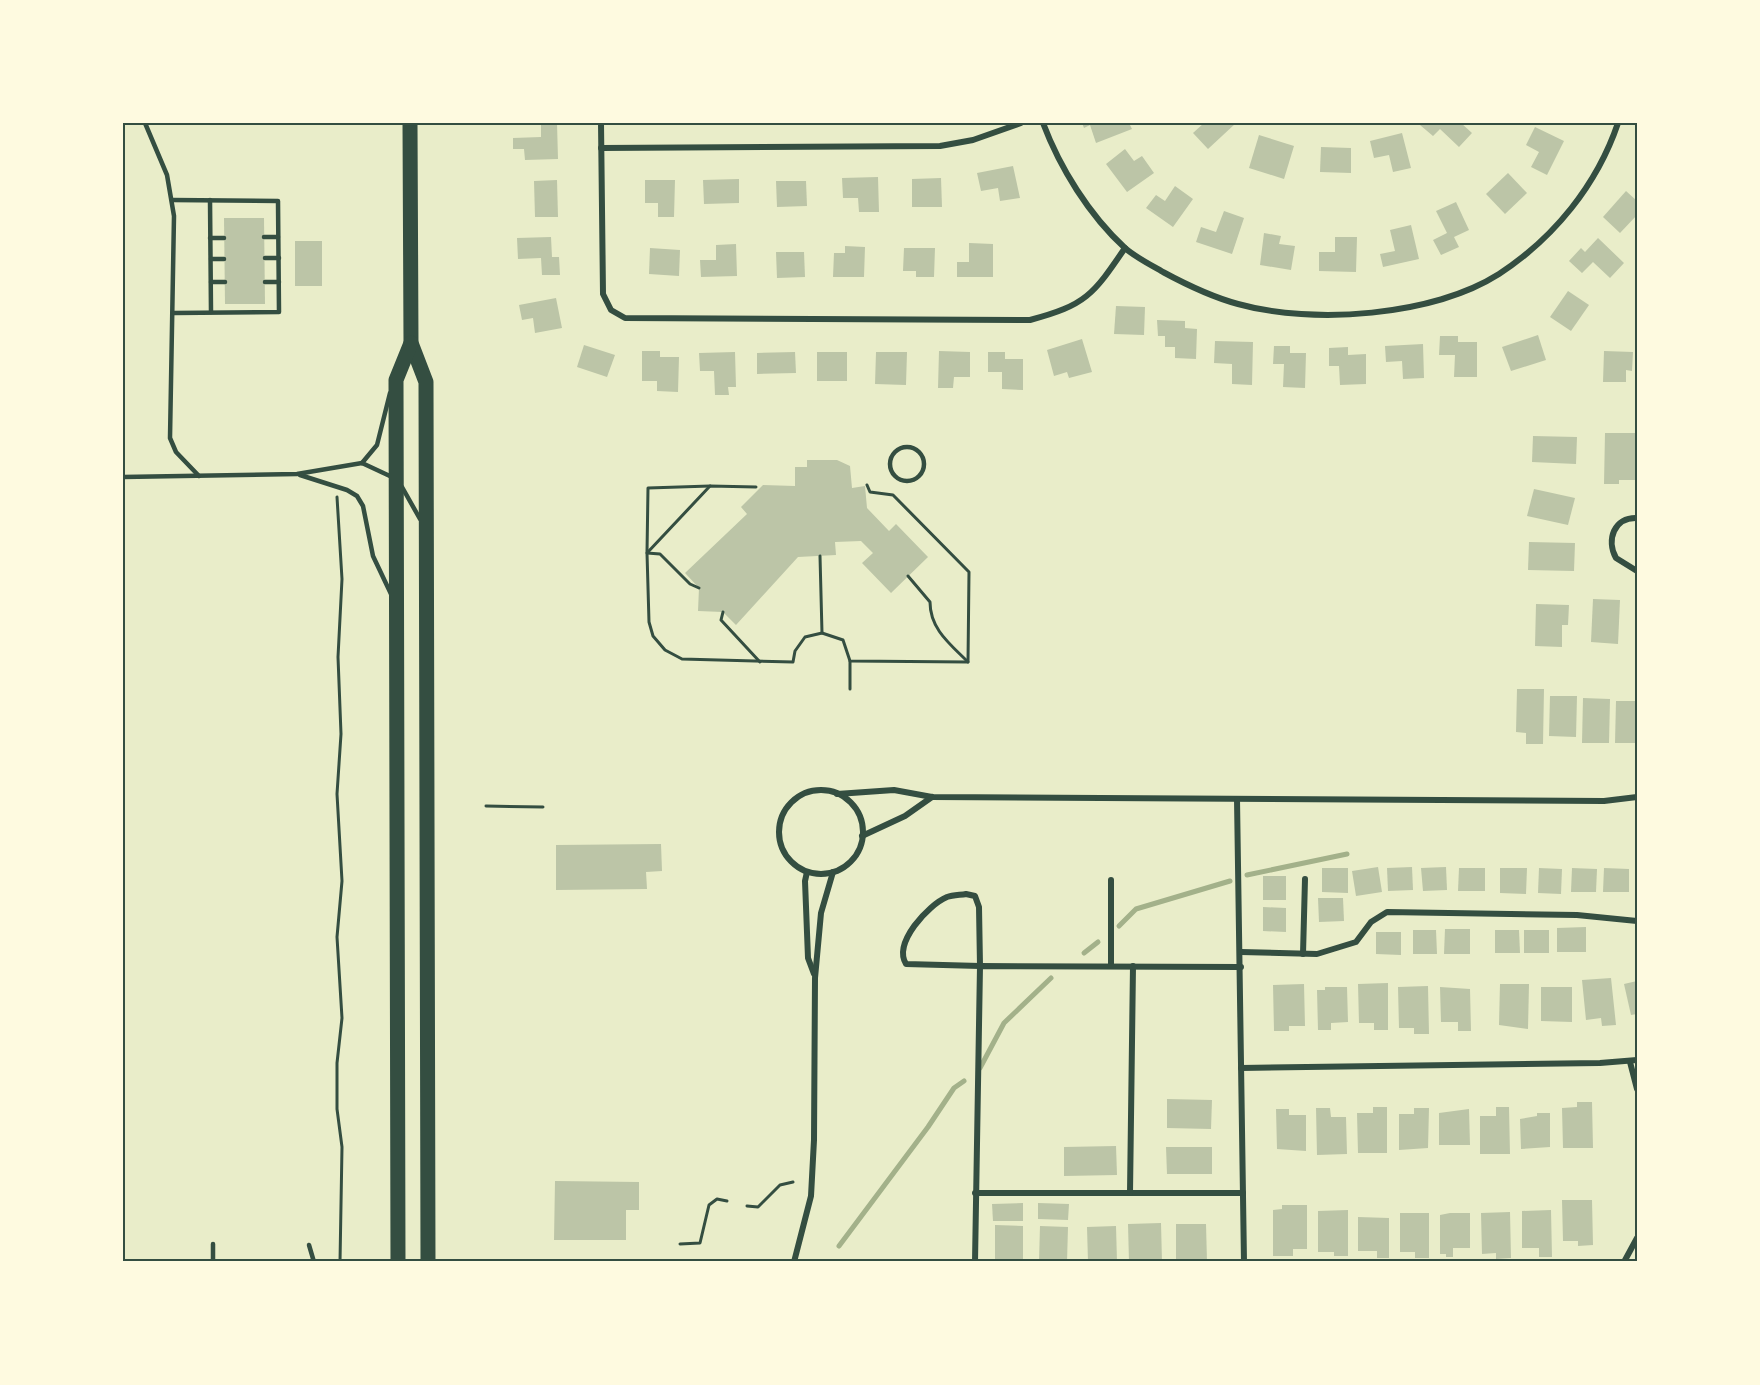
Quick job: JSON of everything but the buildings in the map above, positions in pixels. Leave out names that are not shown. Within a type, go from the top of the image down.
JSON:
[{"type":"main road","points":[[410,123],[411,343],[426,382],[428,1262]]},
{"type":"main road","points":[[398,1262],[396,380],[411,343]]},
{"type":"street","points":[[601,123],[603,294],[611,309],[625,318],[1030,320],[1062,311],[1091,294],[1125,248]]},
{"type":"street","points":[[601,148],[940,146],[973,140],[1021,123]]},
{"type":"street","points":[[1043,123],[1067,175],[1098,217],[1125,248],[1195,289],[1239,304],[1291,312],[1354,314],[1417,305],[1463,292],[1499,274],[1545,237],[1574,207],[1593,177],[1618,123]]},
{"type":"street","points":[[1637,518],[1621,521],[1614,530],[1611,542],[1616,558],[1637,571]]},
{"type":"street","points":[[825,790],[848,801],[857,811],[862,836],[853,858],[833,872],[807,872],[787,857],[781,845],[780,820],[787,807],[797,797],[810,791],[825,790]]},
{"type":"street","points":[[837,794],[894,790],[932,797],[1604,801],[1637,797]]},
{"type":"street","points":[[862,836],[905,816],[932,797]]},
{"type":"street","points":[[1238,799],[1244,1262]]},
{"type":"street","points":[[807,872],[805,882],[808,958],[815,978]]},
{"type":"street","points":[[794,1262],[811,1196],[814,1140],[815,978],[821,914],[833,872]]},
{"type":"street","points":[[1303,954],[1305,879]]},
{"type":"street","points":[[1111,880],[1111,966]]},
{"type":"street","points":[[975,1262],[980,966],[979,907],[975,896],[966,894],[947,897],[928,912],[911,931],[902,950],[901,956],[906,964],[980,966],[1241,967]]},
{"type":"street","points":[[1241,952],[1317,954],[1356,942],[1371,921],[1387,912],[1576,915],[1637,921]]},
{"type":"street","points":[[1130,1193],[1133,966]]},
{"type":"street","points":[[1241,1068],[1634,1061],[1637,1089]]},
{"type":"street","points":[[975,1193],[1243,1193]]},
{"type":"street","points":[[1624,1262],[1637,1238]]},
{"type":"lane","points":[[145,123],[167,175],[172,200],[174,313],[170,438],[176,452],[199,476]]},
{"type":"lane","points":[[172,200],[278,201],[279,312],[174,313]]},
{"type":"lane","points":[[210,200],[211,312]]},
{"type":"lane","points":[[264,237],[278,237]]},
{"type":"lane","points":[[210,238],[224,238]]},
{"type":"lane","points":[[264,258],[279,258]]},
{"type":"lane","points":[[211,259],[224,259]]},
{"type":"lane","points":[[211,282],[225,282]]},
{"type":"lane","points":[[265,282],[279,282]]},
{"type":"lane","points":[[362,463],[377,445],[385,407],[396,380]]},
{"type":"lane","points":[[901,448],[911,448],[919,452],[924,460],[924,470],[918,478],[909,481],[899,480],[890,464],[893,454],[901,448]]},
{"type":"lane","points":[[123,477],[297,474],[362,463],[396,478],[427,530]]},
{"type":"lane","points":[[297,474],[339,487],[357,496],[363,506],[373,556],[396,605]]},
{"type":"lane","points":[[213,1244],[213,1262]]},
{"type":"lane","points":[[309,1245],[314,1262]]},
{"type":"path","points":[[867,485],[870,492],[893,495],[969,572],[968,662]]},
{"type":"path","points":[[647,553],[710,486]]},
{"type":"path","points":[[339,487],[337,496],[342,579],[338,657],[341,734],[337,794],[342,881],[337,937],[342,1017],[337,1063],[337,1108],[342,1147],[340,1262]]},
{"type":"path","points":[[756,487],[648,488],[649,622],[653,636],[665,650],[682,659],[794,662],[795,651],[805,637],[822,633],[843,640],[850,661],[850,689]]},
{"type":"path","points":[[647,553],[660,554],[690,584],[699,588]]},
{"type":"path","points":[[820,556],[822,633]]},
{"type":"path","points":[[908,576],[930,602],[930,614],[938,631],[968,662]]},
{"type":"path","points":[[723,612],[721,620],[760,662]]},
{"type":"path","points":[[850,661],[968,662]]},
{"type":"path","points":[[486,806],[543,807]]},
{"type":"path","points":[[747,1206],[758,1207],[780,1185],[794,1182]]},
{"type":"path","points":[[680,1244],[700,1243],[709,1204],[717,1200],[727,1201]]},
{"type":"waterway","points":[[1247,875],[1347,854]]},
{"type":"waterway","points":[[1119,926],[1136,909],[1230,881]]},
{"type":"waterway","points":[[1084,953],[1098,942]]},
{"type":"waterway","points":[[980,1068],[1004,1023],[1051,978]]},
{"type":"waterway","points":[[839,1246],[928,1127],[954,1088],[964,1081]]}]
